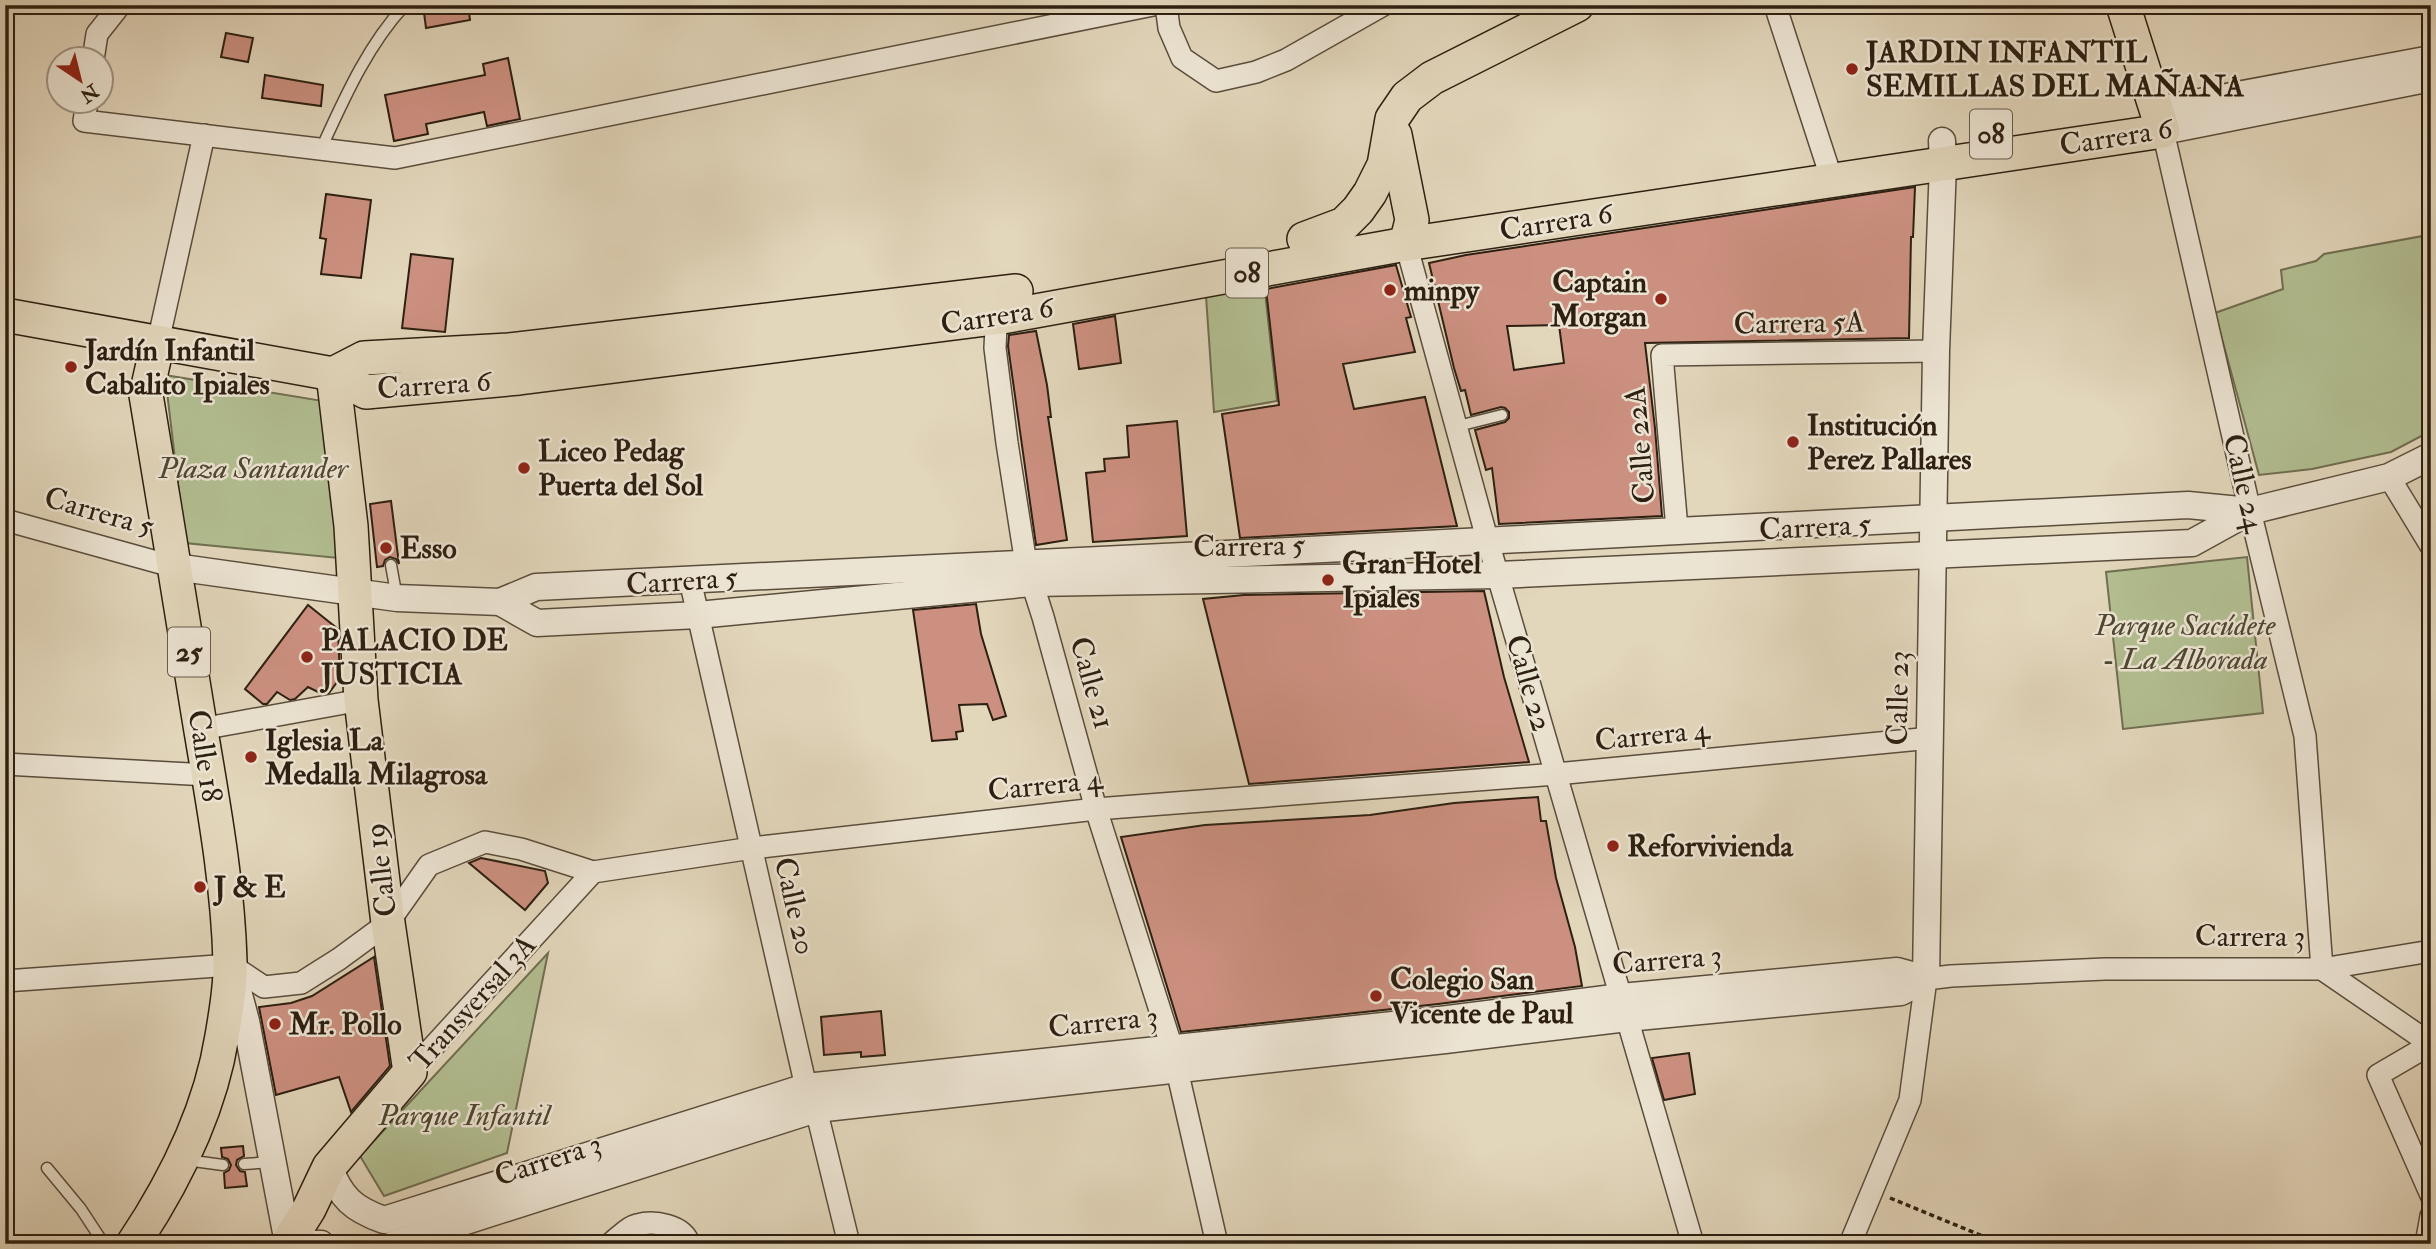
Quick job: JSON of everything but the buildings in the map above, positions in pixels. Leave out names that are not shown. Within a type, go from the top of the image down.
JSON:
[{"type":"main road","points":[[1304,239],[1344,224],[1370,193],[1384,165],[1392,119],[1407,97],[1432,78],[1577,5]]},
{"type":"main road","name":"Calle 24","points":[[2123,5],[2160,120]]},
{"type":"main road","name":"Calle 22","points":[[1392,119],[1409,232]]},
{"type":"main road","name":"Carrera 6","points":[[333,374],[364,358],[509,350],[999,306],[1409,232],[2160,120]]},
{"type":"main road","name":"Carrera 6","points":[[999,306],[1304,239],[1409,232]]},
{"type":"main road","points":[[5,315],[333,374]]},
{"type":"main road","name":"Calle 18","points":[[133,1244],[160,1203],[183,1160],[208,1094],[222,1037],[231,965],[226,906],[208,775],[146,395],[158,342]]},
{"type":"main road","name":"Calle 19","points":[[333,374],[357,528],[356,594],[361,700],[388,923],[410,1072]]},
{"type":"main road","name":"Transversal 3A","points":[[288,1243],[330,1167],[410,1072]]},
{"type":"street","points":[[95,46],[97,34],[120,5]]},
{"type":"street","points":[[85,116],[84,121],[395,158],[1153,5]]},
{"type":"street","points":[[1166,5],[1169,28],[1182,58],[1216,82],[1256,72],[1286,60],[1383,5]]},
{"type":"street","points":[[1775,5],[1829,169]]},
{"type":"street","name":"Carrera 6","points":[[2160,120],[2431,59]]},
{"type":"street","name":"Carrera 6","points":[[2160,120],[2431,78]]},
{"type":"street","name":"Calle 24","points":[[2160,120],[2305,736],[2322,970]]},
{"type":"street","points":[[158,342],[204,135]]},
{"type":"street","name":"Calle 23","points":[[1850,1244],[1910,1100],[1926,979],[1936,351],[1942,153]]},
{"type":"street","name":"Calle 22","points":[[1409,232],[1488,540],[1693,1244]]},
{"type":"street","name":"Calle 21","points":[[999,306],[995,348],[1007,443],[1029,574],[1096,809],[1174,1059],[1217,1244]]},
{"type":"street","name":"Carrera 5A","points":[[1662,355],[1936,351]]},
{"type":"street","name":"Calle 22A","points":[[1662,355],[1677,529]]},
{"type":"street","name":"Carrera 5","points":[[5,520],[175,567],[356,594],[500,602],[536,587],[690,580],[1029,574],[1498,575],[2192,543],[2250,511],[2389,477],[2431,456]]},
{"type":"street","points":[[2389,477],[2431,546]]},
{"type":"street","name":"Carrera 5","points":[[500,602],[537,623],[698,615],[1029,574],[1488,540],[2188,505],[2250,511]]},
{"type":"street","name":"Calle 20","points":[[690,580],[811,1098],[849,1244]]},
{"type":"street","points":[[201,729],[361,700]]},
{"type":"street","name":"Carrera 4","points":[[231,965],[264,987],[301,983],[388,923],[429,864],[485,842],[521,849],[593,872],[752,848],[1096,809],[1556,774],[1931,738]]},
{"type":"street","points":[[5,764],[208,775]]},
{"type":"street","name":"Transversal 3A","points":[[410,1072],[593,872]]},
{"type":"street","name":"Carrera 3","points":[[330,1167],[337,1186],[349,1202],[389,1236],[811,1098],[1624,1008],[1769,995],[1900,992],[1926,979],[2105,969],[2322,970],[2431,951]]},
{"type":"street","points":[[5,981],[231,965]]},
{"type":"street","name":"Calle 18","points":[[231,965],[246,1021],[288,1243]]},
{"type":"street","name":"Carrera 3","points":[[2322,970],[2431,1044],[2378,1075],[2431,1195]]},
{"type":"street","points":[[2426,1244],[2431,1216]]},
{"type":"street","points":[[610,1244],[637,1225],[669,1224],[687,1237],[689,1244]]},
{"type":"street","points":[[288,1243],[321,1244]]},
{"type":"lane","points":[[321,149],[347,92],[388,23],[405,5]]},
{"type":"lane","points":[[1466,424],[1502,415]]},
{"type":"lane","points":[[391,565],[397,598]]},
{"type":"lane","points":[[183,1160],[223,1165]]},
{"type":"lane","points":[[244,1164],[273,1162]]},
{"type":"lane","points":[[47,1168],[81,1209],[104,1244]]},
{"type":"lane","points":[[29,1244],[98,1244]]},
{"type":"path","points":[[1873,1191],[2002,1244]]},
{"type":"green space","points":[[2423,236],[2431,255],[2431,431],[2391,452],[2312,469],[2259,475],[2215,313],[2283,289],[2281,270],[2316,261],[2324,254]]},
{"type":"green space","points":[[1264,283],[1277,401],[1214,412],[1206,296]]},
{"type":"green space","name":"Plaza Santander","points":[[165,375],[323,401],[338,558],[185,543]]},
{"type":"green space","name":"Parque Sacúdete - La Alborada","points":[[2247,557],[2263,713],[2123,729],[2106,572]]},
{"type":"green space","name":"Parque Infantil","points":[[548,953],[507,1153],[384,1196],[360,1156]]},
{"type":"place","name":"JARDIN INFANTIL SEMILLAS DEL MAÑANA","points":[[1852,69]]},
{"type":"place","name":"minpy","points":[[1390,290]]},
{"type":"place","name":"Captain Morgan","points":[[1661,299]]},
{"type":"place","name":"Jardín Infantil Cabalito Ipiales","points":[[71,367]]},
{"type":"place","name":"Institución Perez Pallares","points":[[1793,442]]},
{"type":"place","name":"Liceo Pedag Puerta del Sol","points":[[524,468]]},
{"type":"place","name":"Esso","points":[[386,548]]},
{"type":"place","name":"Gran Hotel Ipiales","points":[[1328,580]]},
{"type":"place","name":"PALACIO DE JUSTICIA","points":[[307,657]]},
{"type":"place","name":"Iglesia La Medalla Milagrosa","points":[[251,757]]},
{"type":"place","name":"Reforvivienda","points":[[1613,846]]},
{"type":"place","name":"J & E","points":[[200,887]]},
{"type":"place","name":"Colegio San Vicente de Paul","points":[[1376,996]]},
{"type":"place","name":"Mr. Pollo","points":[[275,1024]]}]
